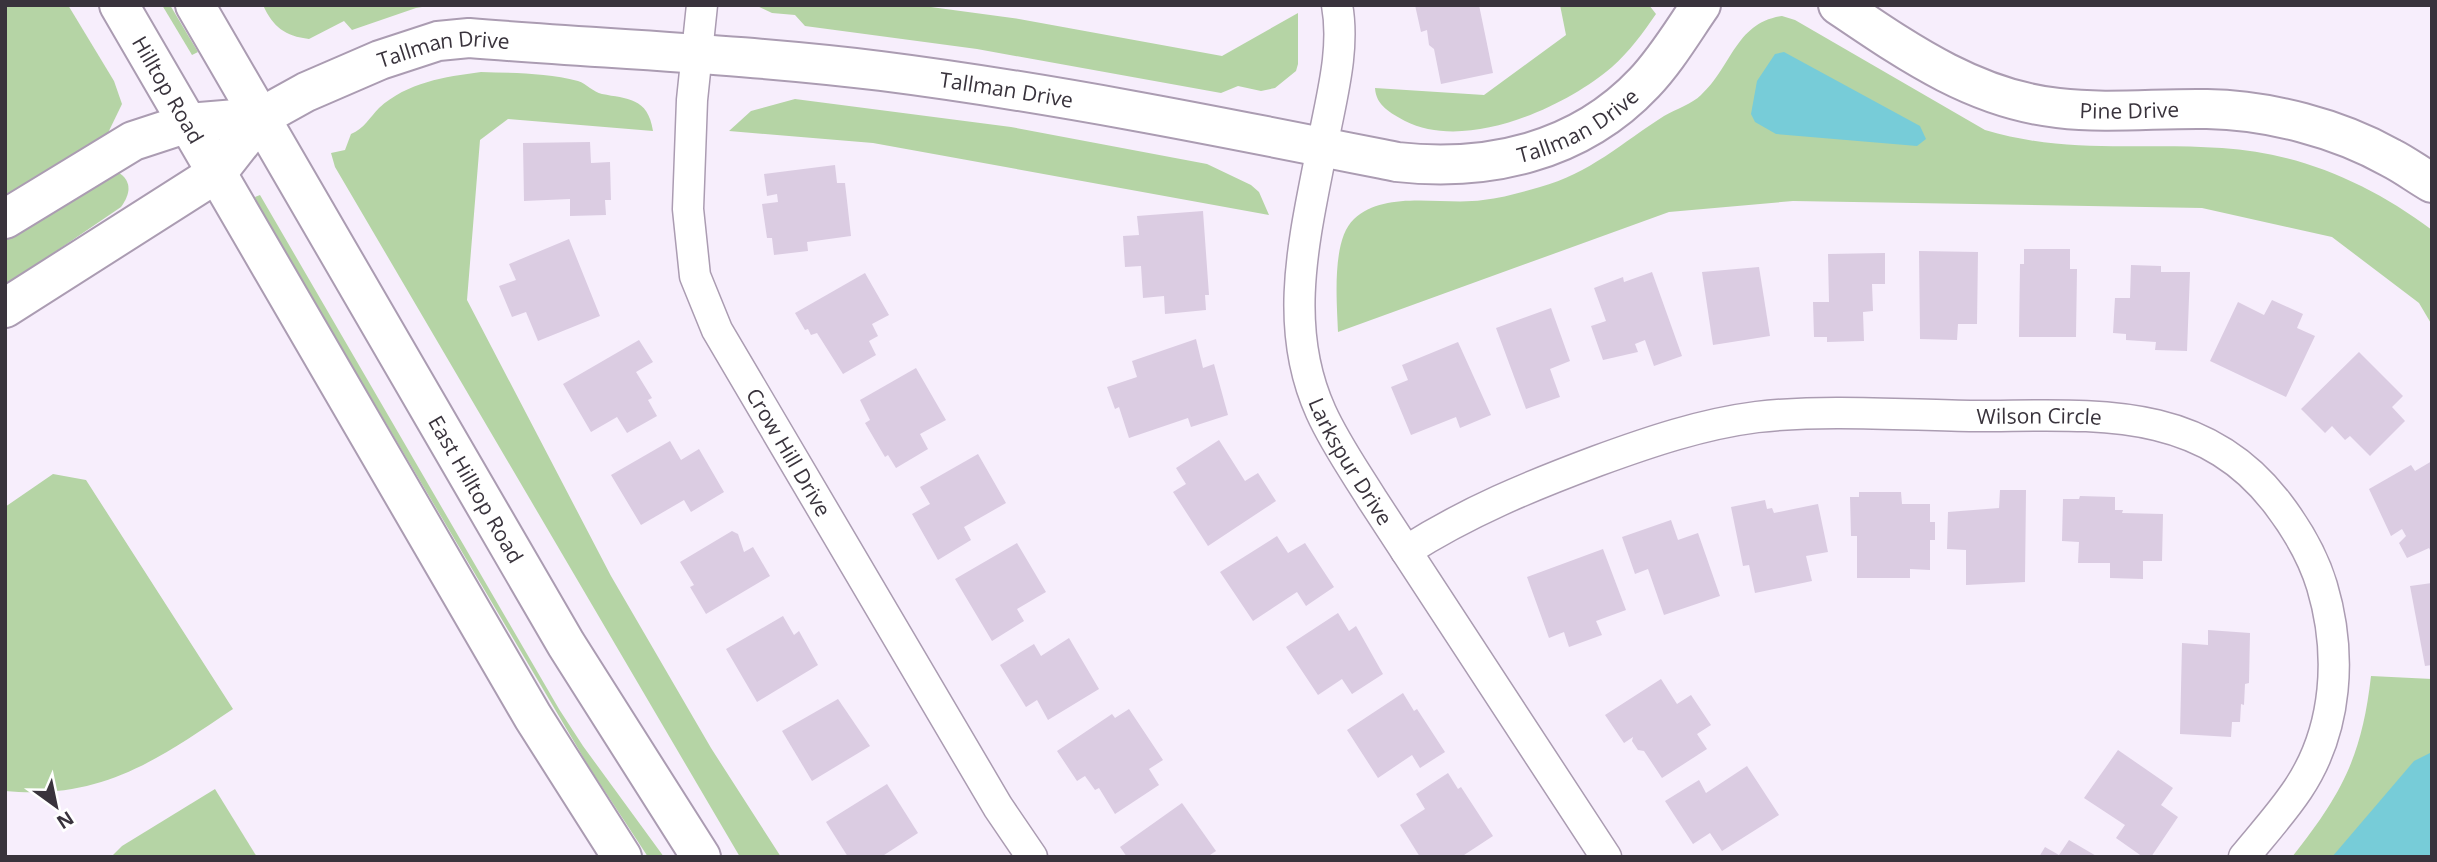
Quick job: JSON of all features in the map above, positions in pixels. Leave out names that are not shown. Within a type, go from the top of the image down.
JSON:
[{"type":"street","name":"Hilltop Road","points":[[119,5],[217,173]]},
{"type":"street","points":[[195,5],[261,117]]},
{"type":"street","name":"Crow Hill Drive","points":[[702,5],[688,209],[692,264],[706,306],[717,330],[998,807],[1032,857]]},
{"type":"street","name":"Larkspur Drive","points":[[1337,5],[1339,40],[1298,289],[1298,323],[1314,394],[1338,446],[1606,857]]},
{"type":"street","name":"Tallman Drive","points":[[5,219],[133,141],[188,123],[261,117],[347,73],[438,41],[469,38],[697,52],[965,82],[1397,162],[1454,167],[1500,161],[1538,150],[1583,130],[1628,98],[1662,62],[1701,5]]},
{"type":"street","name":"Pine Drive","points":[[1838,5],[1935,68],[1991,93],[2057,108],[2208,109],[2291,121],[2330,131],[2370,147],[2432,183]]},
{"type":"street","name":"Tallman Drive","points":[[5,308],[217,173],[261,117]]},
{"type":"street","name":"East Hilltop Road","points":[[261,117],[566,644],[701,857]]},
{"type":"street","points":[[217,173],[533,717],[622,857]]},
{"type":"street","name":"Wilson Circle","points":[[1406,551],[1468,514],[1529,486],[1677,435],[1733,421],[1787,415],[2092,416],[2131,418],[2170,426],[2214,447],[2263,484],[2306,547],[2327,601],[2334,672],[2323,734],[2297,791],[2244,857]]},
{"type":"green space","points":[[5,5],[68,5],[114,81],[122,104],[107,135],[5,202]]},
{"type":"green space","points":[[162,5],[170,5],[198,52],[192,55]]},
{"type":"green space","points":[[263,5],[434,5],[416,8],[352,30],[344,21],[309,39],[293,36],[281,29]]},
{"type":"green space","points":[[755,5],[916,5],[1019,19],[1222,56],[1298,13],[1298,64],[1296,71],[1275,88],[1261,91],[1238,86],[1221,93],[977,49],[805,26],[795,15],[772,13]]},
{"type":"green space","points":[[1560,5],[1649,5],[1656,14],[1624,55],[1592,82],[1568,97],[1513,121],[1456,131],[1429,129],[1405,121],[1378,100],[1375,88],[1484,95],[1566,35]]},
{"type":"green space","points":[[1782,16],[1795,20],[1985,130],[2046,143],[2251,151],[2279,156],[2333,173],[2384,198],[2432,230],[2432,325],[2419,303],[2332,237],[2202,208],[1793,201],[1669,212],[1338,332],[1339,256],[1342,241],[1354,219],[1382,204],[1416,200],[1490,199],[1540,187],[1574,174],[1697,98],[1711,84],[1754,27],[1766,20]]},
{"type":"green space","points":[[481,72],[542,75],[578,81],[599,93],[635,102],[650,120],[653,131],[508,119],[480,140],[467,300],[611,576],[711,748],[781,857],[740,857],[335,167],[331,153],[345,150],[351,134],[390,99],[427,82]]},
{"type":"green space","points":[[795,99],[1011,127],[1207,164],[1251,185],[1259,192],[1269,215],[873,143],[729,131],[751,111]]},
{"type":"green space","points":[[118,172],[128,184],[121,207],[5,286],[5,233]]},
{"type":"green space","points":[[260,195],[559,709],[664,857],[648,857],[589,767],[256,203],[255,197]]},
{"type":"green space","points":[[53,474],[86,480],[233,709],[153,760],[100,782],[71,789],[40,792],[5,791],[5,507]]},
{"type":"green space","points":[[2371,676],[2432,679],[2432,857],[2292,857],[2324,813],[2347,773],[2362,729]]},
{"type":"green space","points":[[215,789],[257,857],[111,857],[122,846]]},
{"type":"water","points":[[1784,52],[1920,126],[1926,139],[1917,146],[1776,134],[1755,122],[1751,114],[1757,81],[1775,54]]},
{"type":"water","points":[[2432,752],[2432,857],[2332,857],[2414,761]]},
{"type":"building","points":[[1415,5],[1479,5],[1493,73],[1441,84],[1434,49],[1429,45],[1427,30],[1421,32]]},
{"type":"building","points":[[590,142],[591,163],[610,162],[611,200],[605,200],[606,215],[570,216],[570,199],[524,201],[523,143]]},
{"type":"building","points":[[835,165],[837,183],[845,183],[851,236],[807,242],[808,251],[774,255],[772,238],[767,238],[762,204],[778,202],[777,194],[767,196],[764,174]]},
{"type":"building","points":[[1203,211],[1209,295],[1205,295],[1206,310],[1165,314],[1164,296],[1143,298],[1141,266],[1125,267],[1123,236],[1139,235],[1137,216]]},
{"type":"building","points":[[569,239],[600,316],[538,341],[526,312],[512,317],[499,286],[516,280],[509,264]]},
{"type":"building","points":[[2024,249],[2070,249],[2070,269],[2077,269],[2076,337],[2019,337],[2020,264],[2024,264]]},
{"type":"building","points":[[1919,251],[1978,252],[1977,324],[1958,324],[1957,340],[1920,339]]},
{"type":"building","points":[[1885,253],[1885,284],[1872,284],[1873,311],[1863,312],[1864,341],[1827,342],[1827,337],[1814,337],[1813,302],[1829,302],[1828,254]]},
{"type":"building","points":[[2131,265],[2161,266],[2161,272],[2190,272],[2187,351],[2155,350],[2156,342],[2126,340],[2126,334],[2113,333],[2115,298],[2130,298]]},
{"type":"building","points":[[1759,267],[1770,336],[1713,345],[1702,272]]},
{"type":"building","points":[[1652,272],[1682,356],[1654,366],[1645,340],[1635,344],[1638,352],[1603,360],[1591,326],[1606,321],[1594,288],[1623,277],[1624,282]]},
{"type":"building","points":[[865,273],[889,315],[872,324],[878,336],[869,341],[876,355],[843,374],[817,333],[811,335],[808,329],[805,330],[795,313]]},
{"type":"building","points":[[2272,300],[2303,314],[2297,328],[2315,336],[2286,397],[2210,361],[2238,302],[2264,315]]},
{"type":"building","points":[[1551,308],[1570,361],[1550,369],[1560,397],[1526,409],[1496,328]]},
{"type":"building","points":[[1196,339],[1203,368],[1214,364],[1228,415],[1191,427],[1188,418],[1129,438],[1119,407],[1115,409],[1107,387],[1137,377],[1132,361]]},
{"type":"building","points":[[639,340],[653,362],[636,372],[652,398],[648,400],[657,416],[627,433],[617,417],[591,432],[563,384]]},
{"type":"building","points":[[1458,342],[1491,415],[1460,428],[1456,417],[1411,435],[1391,387],[1408,380],[1402,365]]},
{"type":"building","points":[[2359,352],[2403,396],[2392,407],[2405,421],[2370,456],[2350,436],[2345,440],[2332,426],[2325,433],[2301,409]]},
{"type":"building","points":[[916,368],[946,420],[920,434],[928,449],[896,468],[888,455],[885,457],[865,423],[870,420],[860,400]]},
{"type":"building","points":[[1219,440],[1245,481],[1258,473],[1276,501],[1208,546],[1173,492],[1186,484],[1176,468]]},
{"type":"building","points":[[670,441],[681,460],[699,449],[724,492],[691,512],[684,500],[641,525],[611,475]]},
{"type":"building","points":[[978,454],[1006,503],[964,527],[971,540],[938,560],[912,514],[930,504],[920,487]]},
{"type":"building","points":[[2432,461],[2432,554],[2429,548],[2407,558],[2399,543],[2406,536],[2402,529],[2391,536],[2369,489],[2411,465],[2415,471]]},
{"type":"building","points":[[2000,490],[2026,490],[2025,582],[1966,585],[1966,550],[1947,549],[1948,512],[1999,508]]},
{"type":"building","points":[[1859,492],[1901,492],[1902,504],[1930,504],[1930,522],[1935,522],[1935,540],[1930,540],[1930,570],[1910,569],[1910,578],[1857,578],[1857,536],[1851,536],[1850,497],[1859,497]]},
{"type":"building","points":[[2080,496],[2115,497],[2115,510],[2123,510],[2122,513],[2163,514],[2162,561],[2143,561],[2143,579],[2110,578],[2110,563],[2078,563],[2079,542],[2062,541],[2063,499],[2079,499]]},
{"type":"building","points":[[1765,500],[1767,509],[1772,508],[1774,513],[1818,504],[1828,552],[1806,556],[1812,581],[1755,593],[1749,565],[1743,566],[1731,507]]},
{"type":"building","points":[[1671,520],[1678,540],[1698,533],[1720,596],[1664,615],[1648,569],[1635,574],[1622,537]]},
{"type":"building","points":[[732,531],[738,534],[744,552],[753,547],[770,576],[706,614],[690,587],[694,585],[680,562]]},
{"type":"building","points":[[1277,536],[1288,553],[1305,543],[1334,587],[1306,606],[1297,592],[1253,621],[1220,572]]},
{"type":"building","points":[[1017,543],[1046,592],[1017,609],[1024,621],[992,641],[955,579]]},
{"type":"building","points":[[1603,549],[1626,610],[1596,621],[1602,635],[1569,647],[1564,632],[1549,638],[1527,577]]},
{"type":"building","points":[[2432,583],[2432,665],[2425,666],[2410,586]]},
{"type":"building","points":[[1338,613],[1349,631],[1356,626],[1383,674],[1352,694],[1342,679],[1318,695],[1286,647]]},
{"type":"building","points":[[783,616],[794,635],[799,631],[818,665],[757,702],[726,649]]},
{"type":"building","points":[[2208,630],[2250,633],[2249,683],[2245,684],[2240,722],[2232,722],[2231,737],[2180,734],[2182,643],[2208,645]]},
{"type":"building","points":[[1069,638],[1099,689],[1048,720],[1037,700],[1026,707],[1000,665],[1034,644],[1041,656]]},
{"type":"building","points":[[1661,679],[1677,704],[1691,695],[1711,725],[1697,734],[1707,749],[1662,778],[1644,751],[1638,750],[1632,741],[1633,737],[1624,743],[1605,715]]},
{"type":"building","points":[[1403,693],[1414,711],[1417,709],[1445,752],[1420,768],[1412,755],[1378,778],[1347,730]]},
{"type":"building","points":[[838,699],[870,746],[812,781],[782,731]]},
{"type":"building","points":[[1129,709],[1163,760],[1149,769],[1159,785],[1115,814],[1099,788],[1095,790],[1085,776],[1077,781],[1057,751],[1112,714],[1115,718]]},
{"type":"building","points":[[2118,750],[2173,788],[2161,805],[2178,817],[2151,857],[2143,857],[2116,838],[2125,825],[2084,798]]},
{"type":"building","points":[[1747,766],[1779,815],[1722,851],[1710,833],[1693,844],[1665,801],[1699,780],[1706,793]]},
{"type":"building","points":[[1448,773],[1458,789],[1461,787],[1493,836],[1461,857],[1420,857],[1400,825],[1425,809],[1416,794]]},
{"type":"building","points":[[887,784],[918,833],[881,857],[848,857],[826,822]]},
{"type":"building","points":[[1182,803],[1216,851],[1207,857],[1127,857],[1120,847]]},
{"type":"building","points":[[2069,840],[2098,857],[2039,857],[2045,847],[2059,855]]}]
